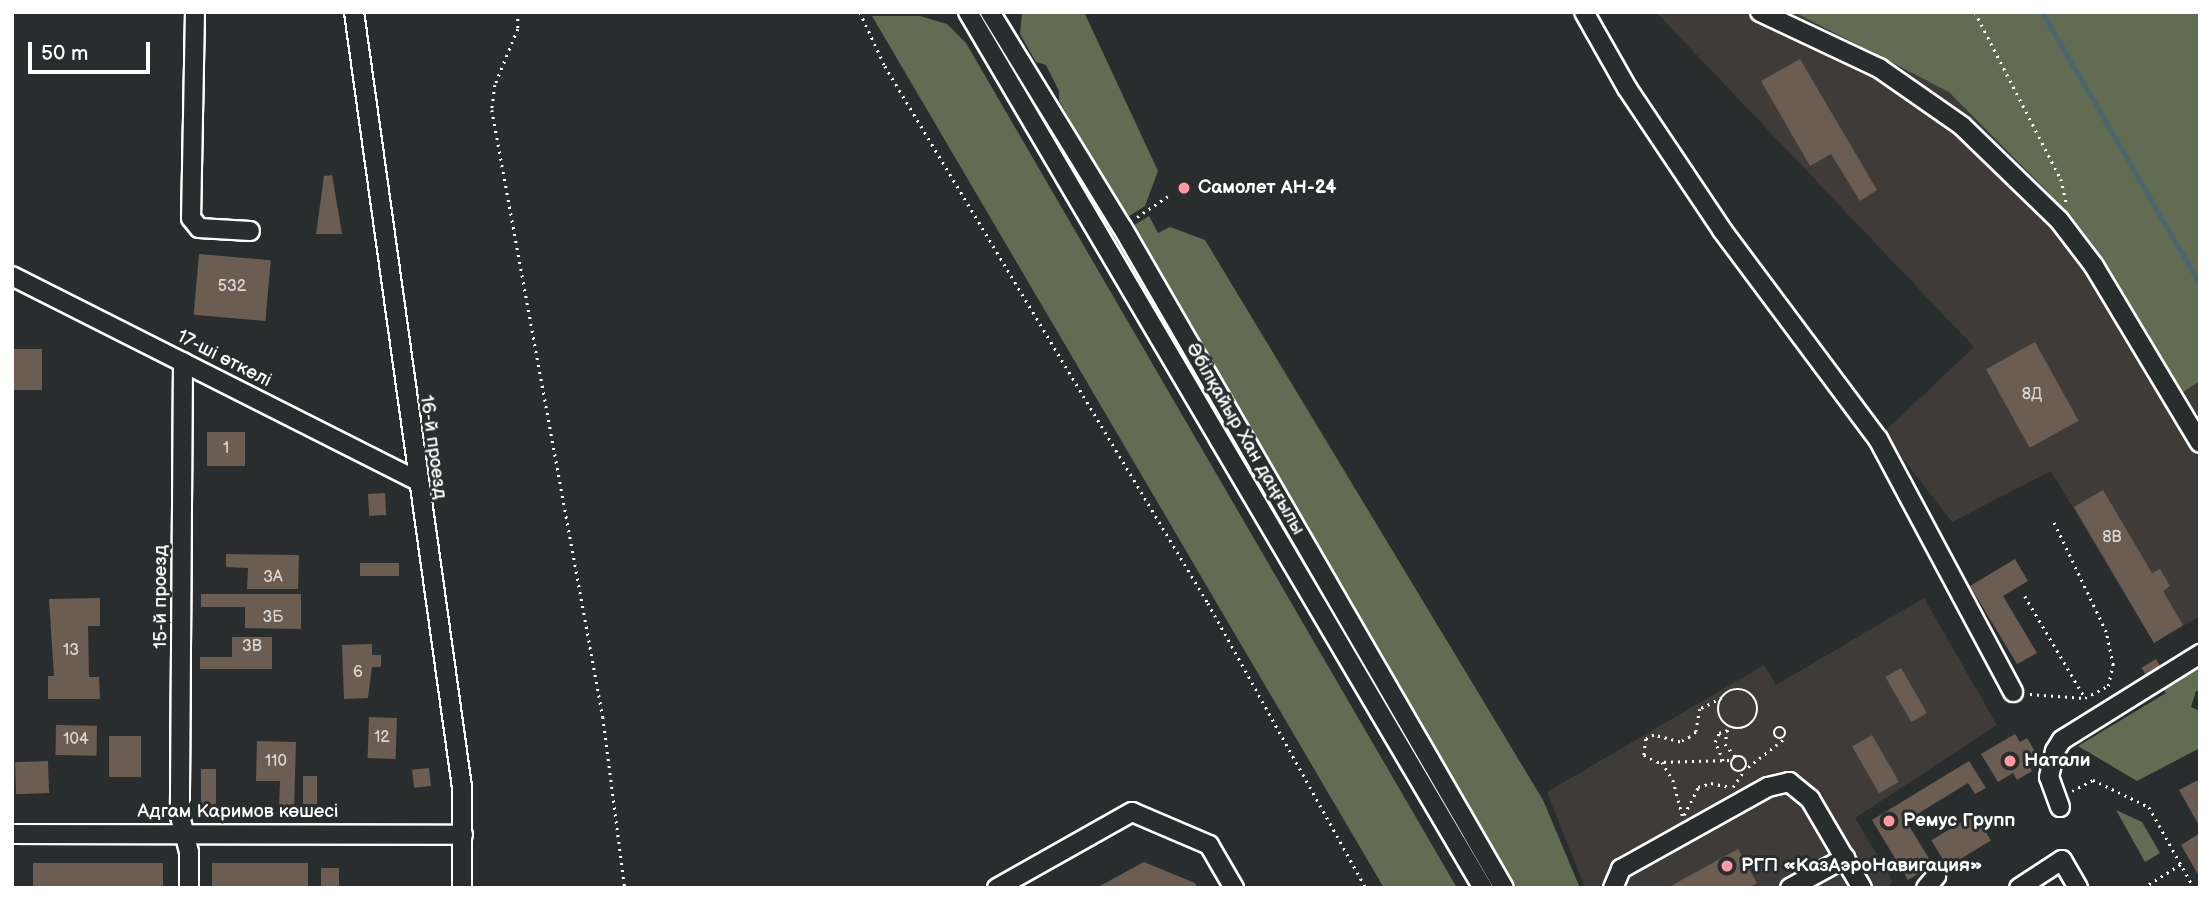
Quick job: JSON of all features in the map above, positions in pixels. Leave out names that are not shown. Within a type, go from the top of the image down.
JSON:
[{"type":"street","points":[[195,12],[191,218],[199,228],[250,231]]},
{"type":"street","name":"16-й проезд","points":[[354,12],[416,480],[462,787],[462,888]]},
{"type":"street","name":"Әбілқайыр Хан даңғылы","points":[[968,12],[1483,888]]},
{"type":"street","name":"Әбілқайыр Хан даңғылы","points":[[990,12],[1122,227],[1504,888]]},
{"type":"street","points":[[1584,12],[1627,88],[1722,230],[1878,439],[2013,692]]},
{"type":"street","points":[[1760,12],[1879,68],[1962,126],[2059,220],[2094,266],[2200,443]]},
{"type":"street","name":"17-ші өткелі","points":[[12,276],[416,480]]},
{"type":"street","name":"15-й проезд","points":[[183,362],[180,816],[185,833],[189,888]]},
{"type":"street","points":[[2058,804],[2049,777],[2054,751],[2063,740],[2200,654]]},
{"type":"street","points":[[1613,888],[1621,869],[1768,787],[1789,782],[1810,799],[1862,888]]},
{"type":"street","points":[[997,888],[1132,812],[1209,845],[1234,888]]},
{"type":"street","name":"Адгам Каримов көшесі","points":[[12,834],[463,835]]},
{"type":"street","points":[[1790,888],[1845,858]]},
{"type":"street","points":[[2019,888],[2062,860],[2078,888]]},
{"type":"path","points":[[518,12],[518,29],[495,85],[492,110],[603,718],[625,888]]},
{"type":"path","points":[[860,12],[885,66],[1208,603],[1366,888]]},
{"type":"path","points":[[1975,12],[2061,179],[2067,204],[2059,220]]},
{"type":"path","points":[[1122,227],[1168,196]]},
{"type":"path","points":[[2013,692],[2085,698],[2108,685],[2113,665],[2106,632],[2052,519]]},
{"type":"path","points":[[2025,596],[2085,698]]},
{"type":"path","points":[[1723,761],[1715,742],[1719,733],[1729,728],[1751,724],[1758,706],[1745,690],[1732,690],[1700,709],[1696,732],[1680,742],[1662,735],[1646,739],[1644,755],[1650,761],[1723,761],[1735,757]]},
{"type":"path","points":[[1722,698],[1719,716],[1729,728]]},
{"type":"path","points":[[1729,728],[1725,744],[1735,757],[1745,759],[1745,769]]},
{"type":"path","points":[[1731,760],[1736,772],[1745,769],[1784,739]]},
{"type":"path","points":[[1662,762],[1684,818],[1685,806],[1698,787],[1711,783],[1733,789]]},
{"type":"path","points":[[2058,804],[2093,779],[2149,807],[2194,888]]},
{"type":"path","points":[[2143,888],[2181,864]]},
{"type":"shaded area","points":[[1656,12],[2200,12],[2200,616],[2154,643],[2051,471],[1952,522],[1883,433],[1974,347]]},
{"type":"shaded area","points":[[1924,598],[1997,725],[1855,818],[1893,882],[1886,888],[1585,888],[1547,792],[1764,665],[1776,685]]},
{"type":"green space","points":[[1022,12],[1084,12],[1158,171],[1145,206],[1126,218],[1059,101],[1059,91],[1046,65],[1036,62],[1020,34]]},
{"type":"green space","points":[[1794,12],[2200,12],[2200,381],[2183,392],[2095,249],[2046,190],[1949,92]]},
{"type":"green space","points":[[872,16],[920,16],[947,24],[966,43],[1457,888],[1384,888]]},
{"type":"green space","points":[[1149,216],[1158,233],[1170,227],[1205,240],[1543,800],[1580,888],[1517,888],[1131,227]]},
{"type":"green space","points":[[2200,665],[2200,691],[2196,691],[2191,707],[2200,711],[2200,748],[2137,781],[2078,746],[2166,693],[2163,689]]},
{"type":"green space","points":[[2116,810],[2142,822],[2160,853],[2145,862]]},
{"type":"building","points":[[1800,59],[1877,190],[1860,201],[1831,154],[1810,166],[1761,81]]},
{"type":"building","points":[[332,175],[342,234],[316,234],[324,176]]},
{"type":"building","points":[[199,254],[271,260],[265,321],[194,315]]},
{"type":"building","points":[[2035,342],[2079,421],[2030,448],[1986,369]]},
{"type":"building","points":[[12,349],[42,349],[42,390],[12,390]]},
{"type":"building","points":[[207,432],[245,432],[245,466],[207,466]]},
{"type":"building","points":[[2103,490],[2152,573],[2160,569],[2170,586],[2163,591],[2183,625],[2154,643],[2074,507]]},
{"type":"building","points":[[385,493],[386,515],[369,516],[368,494]]},
{"type":"building","points":[[226,554],[299,555],[298,589],[247,589],[248,568],[226,567]]},
{"type":"building","points":[[2015,559],[2028,581],[2003,596],[2037,653],[2017,664],[1970,586]]},
{"type":"building","points":[[360,563],[399,563],[399,576],[360,576]]},
{"type":"building","points":[[201,594],[301,594],[301,629],[245,628],[245,607],[201,607]]},
{"type":"building","points":[[100,598],[100,626],[88,626],[89,677],[99,677],[100,699],[48,699],[48,676],[54,676],[49,599]]},
{"type":"building","points":[[232,637],[272,637],[272,669],[200,669],[200,657],[232,657]]},
{"type":"building","points":[[372,644],[372,655],[381,655],[381,667],[372,667],[368,698],[344,699],[342,645]]},
{"type":"building","points":[[2156,659],[2162,669],[2148,678],[2141,668]]},
{"type":"building","points":[[1901,668],[1927,713],[1911,722],[1885,677]]},
{"type":"building","points":[[369,717],[397,718],[396,759],[368,758]]},
{"type":"building","points":[[56,725],[97,726],[96,756],[55,755]]},
{"type":"building","name":"Натали","points":[[2015,734],[2020,742],[2027,738],[2039,758],[2028,764],[2032,771],[2017,780],[2013,773],[1998,782],[1981,754]]},
{"type":"building","points":[[1872,735],[1899,782],[1879,793],[1852,746]]},
{"type":"building","points":[[109,736],[141,736],[141,777],[109,777]]},
{"type":"building","points":[[257,741],[296,742],[294,808],[279,808],[280,781],[256,781]]},
{"type":"building","points":[[48,761],[49,793],[16,794],[15,762]]},
{"type":"building","name":"Ремус Групп","points":[[1969,761],[1986,788],[1975,794],[1968,783],[1906,821],[1933,865],[1908,880],[1872,820]]},
{"type":"building","points":[[429,768],[431,786],[414,788],[412,770]]},
{"type":"building","points":[[201,769],[216,769],[216,810],[201,810]]},
{"type":"building","points":[[303,776],[317,776],[317,804],[303,804]]},
{"type":"building","points":[[2200,779],[2200,827],[2179,790]]},
{"type":"building","points":[[1975,814],[1991,841],[1947,867],[1931,840]]},
{"type":"building","points":[[2200,833],[2200,878],[2181,845]]},
{"type":"building","name":"РГП «КазАэроНавигация»","points":[[1738,849],[1757,883],[1748,888],[1667,888]]},
{"type":"building","points":[[1144,862],[1195,883],[1198,888],[1096,888]]},
{"type":"building","points":[[33,863],[163,863],[163,888],[33,888]]},
{"type":"building","points":[[212,863],[308,863],[308,888],[212,888]]},
{"type":"building","points":[[321,868],[339,868],[339,888],[321,888]]},
{"type":"waterway","points":[[2042,12],[2200,285]]},
{"type":"place","name":"Самолет АН-24","points":[[1184,188]]},
{"type":"place","name":"Натали","points":[[2010,761]]},
{"type":"place","name":"Ремус Групп","points":[[1889,821]]},
{"type":"place","name":"РГП «КазАэроНавигация»","points":[[1727,866]]}]
